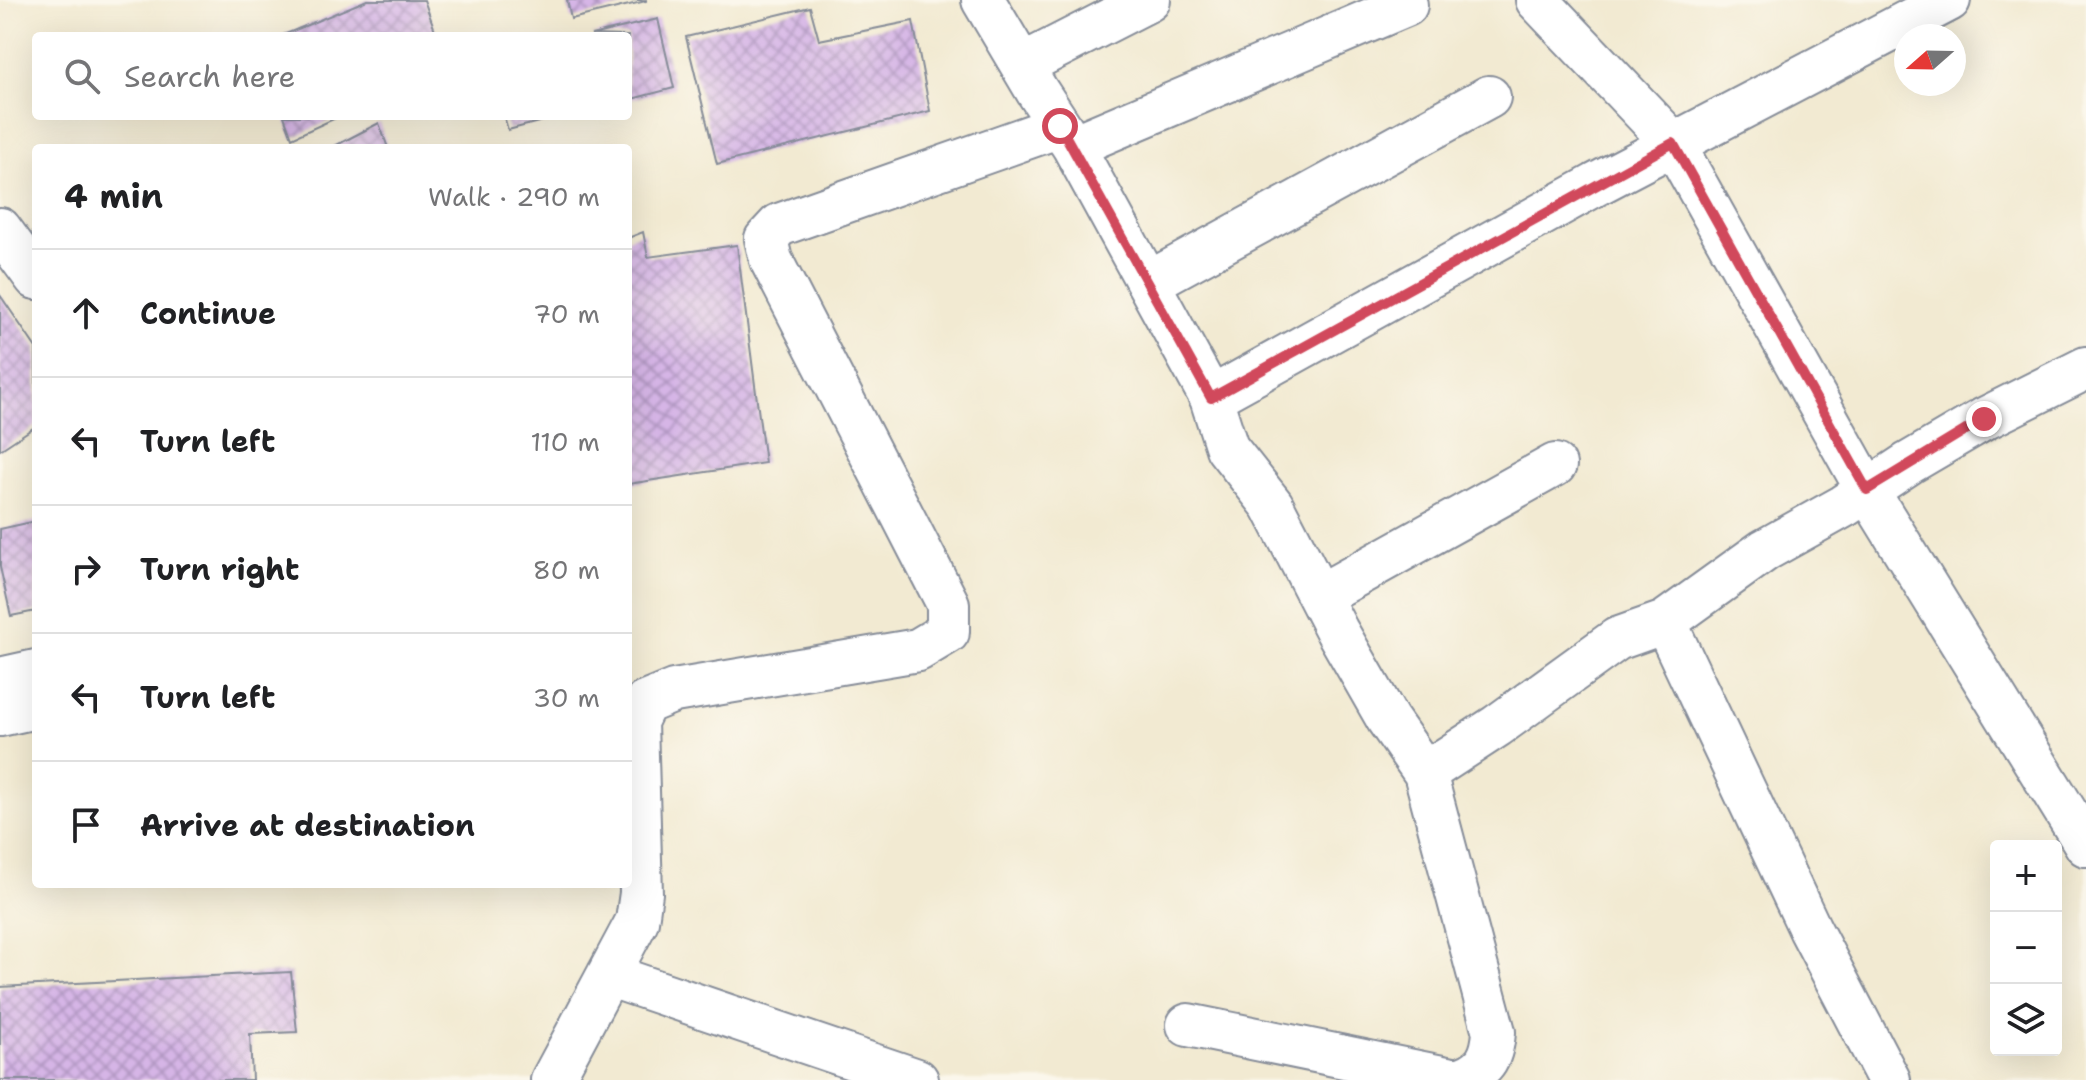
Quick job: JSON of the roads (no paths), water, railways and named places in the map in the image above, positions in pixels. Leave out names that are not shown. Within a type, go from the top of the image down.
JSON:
[{"type":"street","points":[[983,0],[1067,136],[1211,398],[1227,448],[1272,505],[1388,720],[1425,773],[1504,1066],[1484,1065],[1472,1075],[1457,1080],[1188,1025]]},
{"type":"street","points":[[1022,65],[1149,0]]},
{"type":"street","points":[[1537,0],[1673,143],[1867,490],[2086,845]]},
{"type":"street","points":[[1211,398],[1673,143],[1949,0]]},
{"type":"street","points":[[552,1080],[637,921],[641,893],[636,722],[645,703],[674,691],[918,650],[948,632],[948,604],[771,260],[766,239],[779,225],[1067,136],[1406,5]]},
{"type":"street","points":[[1148,283],[1489,97]]},
{"type":"street","points":[[0,229],[32,273]]},
{"type":"street","points":[[1425,773],[1497,726],[1617,639],[1665,622],[1765,550],[1984,419],[2086,368]]},
{"type":"street","points":[[1319,596],[1555,465]]},
{"type":"street","points":[[1665,622],[1810,929],[1889,1080]]},
{"type":"street","points":[[0,679],[32,672]]},
{"type":"street","points":[[0,715],[32,708]]},
{"type":"street","points":[[608,975],[917,1080]]}]
